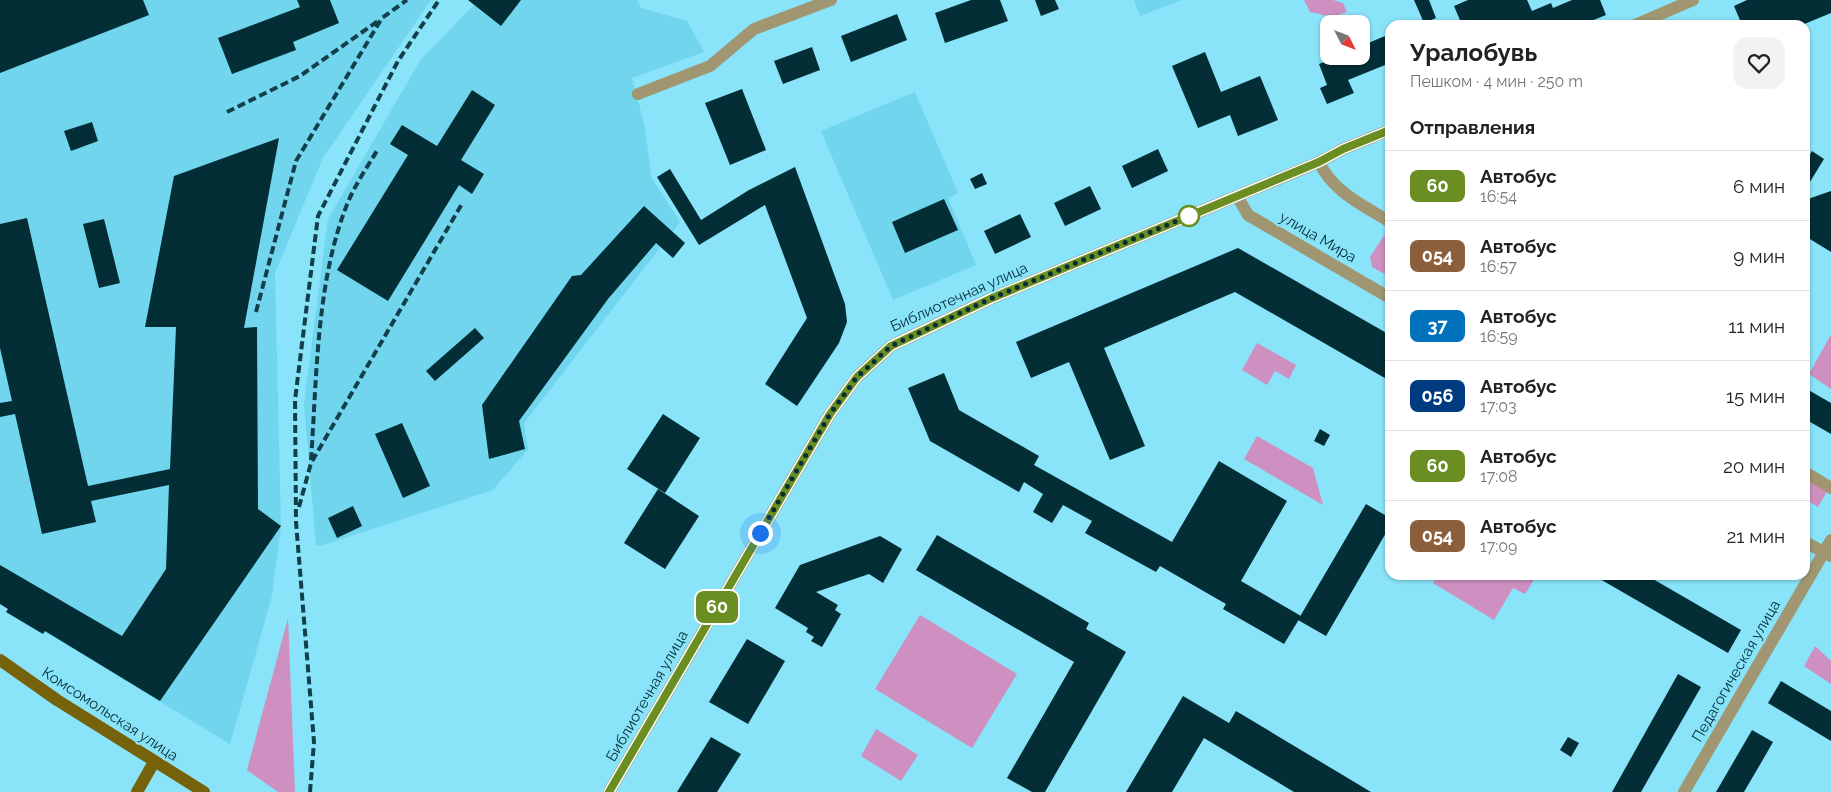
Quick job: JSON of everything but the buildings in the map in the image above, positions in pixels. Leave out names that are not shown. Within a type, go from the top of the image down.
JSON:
[{"type":"main road","name":"Комсомольская улица","points":[[0,660],[57,700],[204,792]]},
{"type":"main road","points":[[137,792],[154,762]]},
{"type":"street","points":[[638,94],[710,66],[754,29],[831,0]]},
{"type":"street","points":[[1646,20],[1692,0]]},
{"type":"street","name":"Библиотечная улица","points":[[609,792],[830,414],[873,360],[891,346],[992,298],[1319,162],[1343,149],[1385,132]]},
{"type":"street","points":[[1319,162],[1326,178],[1341,192],[1385,219]]},
{"type":"street","name":"улица Мира","points":[[1237,196],[1248,215],[1385,295]]},
{"type":"street","points":[[1810,475],[1831,488]]},
{"type":"street","name":"Педагогическая улица","points":[[1684,792],[1827,554],[1831,540]]},
{"type":"street","points":[[1810,545],[1827,554]]},
{"type":"shaded area","points":[[0,0],[431,0],[323,158],[275,273],[281,526],[272,596],[230,744],[45,632],[43,634],[6,612],[8,609],[0,604]]},
{"type":"shaded area","points":[[479,0],[637,0],[641,8],[687,21],[704,52],[632,78],[644,123],[652,178],[680,222],[524,423],[528,449],[493,490],[323,545],[316,545],[304,404],[328,219],[421,59]]},
{"type":"shaded area","points":[[1134,0],[1181,0],[1140,16]]},
{"type":"shaded area","points":[[1304,0],[1333,0],[1343,3],[1347,12],[1339,15],[1324,15],[1310,12]]},
{"type":"shaded area","points":[[915,92],[958,193],[948,198],[976,265],[893,300],[821,131]]},
{"type":"shaded area","points":[[1385,234],[1385,274],[1372,267],[1370,257]]},
{"type":"shaded area","points":[[1831,336],[1831,389],[1810,375]]},
{"type":"shaded area","points":[[1257,343],[1296,365],[1289,379],[1275,371],[1267,385],[1242,370]]},
{"type":"shaded area","points":[[1257,436],[1313,468],[1323,505],[1244,459]]},
{"type":"shaded area","points":[[1810,480],[1828,490],[1818,507],[1810,502]]},
{"type":"shaded area","points":[[1435,580],[1534,580],[1525,594],[1513,588],[1494,620],[1433,583]]},
{"type":"shaded area","points":[[920,615],[1017,674],[972,748],[875,689]]},
{"type":"shaded area","points":[[288,618],[295,792],[278,792],[247,770]]},
{"type":"shaded area","points":[[1815,646],[1831,661],[1831,684],[1804,666]]},
{"type":"shaded area","points":[[876,729],[918,755],[901,781],[861,756]]},
{"type":"railway","points":[[256,312],[296,161],[382,18],[407,0]]},
{"type":"railway","points":[[310,792],[314,742],[296,522],[295,400],[318,216],[398,61],[439,0]]},
{"type":"railway","points":[[227,112],[300,76],[378,21]]},
{"type":"railway","points":[[311,460],[320,329],[330,264],[337,232],[348,202],[358,181],[378,149]]},
{"type":"railway","points":[[299,507],[311,463],[463,202]]},
{"type":"bus line","name":"60","points":[[609,792],[830,414],[857,377],[873,360],[891,346],[992,298],[1319,162],[1343,149],[1385,132]]},
{"type":"route","points":[[760,533],[830,414],[857,377],[873,360],[891,346],[992,298],[1189,216]]}]
